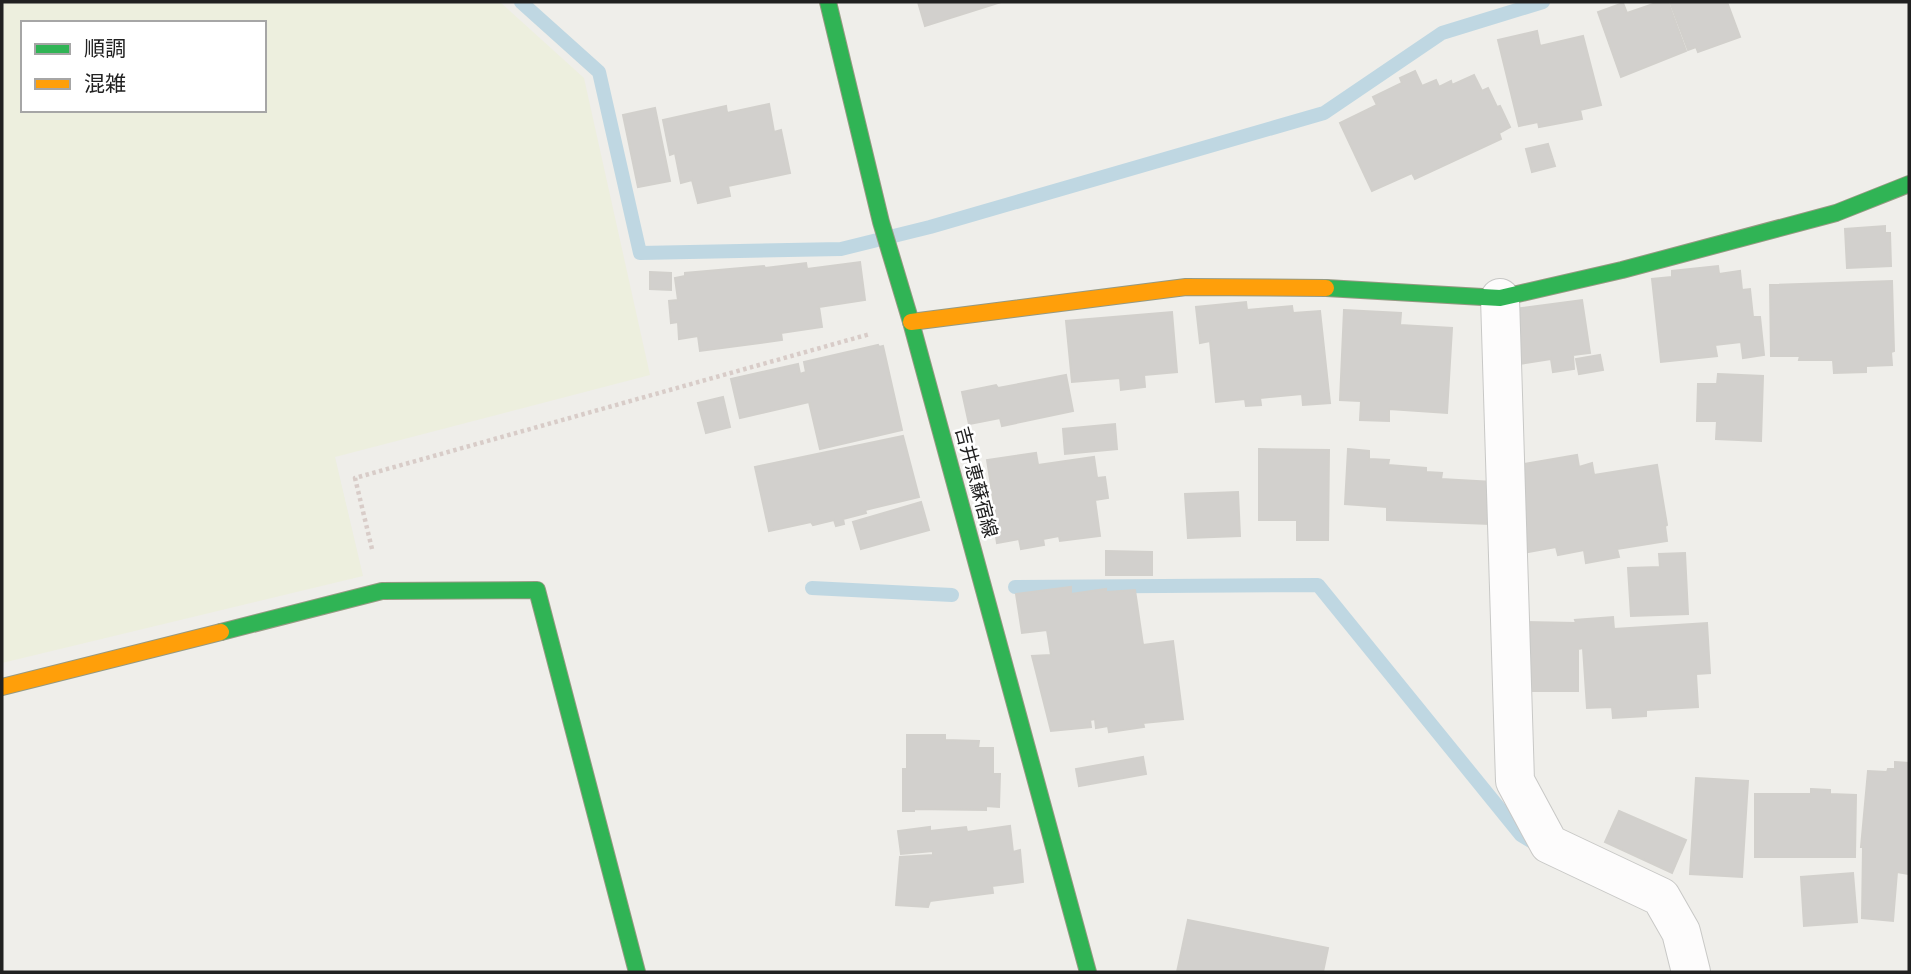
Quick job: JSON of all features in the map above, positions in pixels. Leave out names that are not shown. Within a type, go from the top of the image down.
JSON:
[{"type":"street","name":"吉井恵蘇宿線","points":[[828,2],[881,222],[911,322],[1088,972]]},
{"type":"street","points":[[911,322],[1186,287],[1301,286],[1500,298],[1622,270],[1836,213],[1909,184]]},
{"type":"street","points":[[1500,298],[1515,781],[1549,844],[1661,897],[1681,932],[1691,972]]},
{"type":"street","points":[[2,687],[382,591],[537,590],[637,972]]},
{"type":"path","points":[[382,591],[355,478],[911,322]]},
{"type":"green space","points":[[2,2],[500,2],[584,78],[650,375],[335,457],[363,576],[2,663]]},
{"type":"building","points":[[918,2],[1001,2],[925,26]]},
{"type":"building","points":[[1659,2],[1668,2],[1686,51],[1621,77],[1598,12],[1623,3],[1627,13]]},
{"type":"building","points":[[1670,2],[1727,2],[1740,37],[1698,52],[1696,47],[1688,50]]},
{"type":"building","points":[[1537,31],[1540,46],[1583,36],[1601,105],[1580,110],[1582,119],[1539,127],[1538,122],[1519,126],[1498,40]]},
{"type":"building","points":[[1415,71],[1422,86],[1436,80],[1439,87],[1451,81],[1452,85],[1474,75],[1482,91],[1488,88],[1510,127],[1499,133],[1501,139],[1415,179],[1412,173],[1372,191],[1340,123],[1377,105],[1373,97],[1402,83],[1400,78]]},
{"type":"building","points":[[769,104],[774,132],[781,130],[790,173],[728,186],[730,196],[698,203],[692,180],[681,183],[675,153],[670,155],[663,120],[726,106],[727,113]]},
{"type":"building","points":[[655,108],[670,181],[638,187],[623,115]]},
{"type":"building","points":[[1548,144],[1555,166],[1532,172],[1526,149]]},
{"type":"building","points":[[1885,226],[1885,233],[1890,233],[1891,266],[1847,268],[1845,229]]},
{"type":"building","points":[[860,262],[865,300],[819,307],[822,327],[781,333],[782,340],[700,351],[698,336],[679,339],[678,322],[671,323],[669,301],[678,300],[675,278],[685,276],[685,273],[806,263],[807,269]]},
{"type":"building","points":[[1718,266],[1719,274],[1740,271],[1742,290],[1750,289],[1753,317],[1760,317],[1764,355],[1743,358],[1741,342],[1715,345],[1717,356],[1661,362],[1652,279],[1672,277],[1672,271]]},
{"type":"building","points":[[650,272],[671,273],[671,290],[650,289]]},
{"type":"building","points":[[1892,281],[1892,365],[1866,366],[1866,372],[1834,373],[1833,360],[1799,360],[1800,356],[1771,356],[1770,285]]},
{"type":"building","points":[[1582,300],[1590,353],[1573,355],[1574,369],[1553,372],[1551,359],[1513,365],[1515,309]]},
{"type":"building","points":[[1246,302],[1247,310],[1292,306],[1293,313],[1320,311],[1330,403],[1303,405],[1302,394],[1260,398],[1261,405],[1246,406],[1245,399],[1216,402],[1210,341],[1200,343],[1196,307]]},
{"type":"building","points":[[1344,310],[1401,313],[1400,325],[1452,328],[1447,413],[1389,409],[1389,421],[1360,420],[1361,401],[1340,400]]},
{"type":"building","points":[[1172,312],[1177,372],[1144,375],[1145,387],[1121,390],[1120,378],[1072,382],[1066,321]]},
{"type":"building","points":[[883,346],[902,430],[820,449],[809,402],[740,418],[731,379],[798,364],[800,374],[806,372],[804,362]]},
{"type":"building","points":[[1600,355],[1603,370],[1579,374],[1576,359]]},
{"type":"building","points":[[1718,374],[1763,376],[1761,441],[1716,439],[1717,421],[1697,421],[1698,384],[1717,384]]},
{"type":"building","points":[[1066,375],[1073,411],[1002,426],[1000,418],[969,424],[962,392]]},
{"type":"building","points":[[723,397],[730,427],[706,433],[698,403]]},
{"type":"building","points":[[1115,424],[1117,449],[1065,454],[1063,429]]},
{"type":"building","points":[[903,436],[919,497],[865,510],[866,513],[843,519],[844,524],[836,526],[834,520],[769,531],[755,467]]},
{"type":"building","points":[[1259,449],[1329,450],[1328,540],[1297,540],[1297,520],[1259,520]]},
{"type":"building","points":[[1348,449],[1369,451],[1369,459],[1389,460],[1388,465],[1426,468],[1426,472],[1442,473],[1441,479],[1493,482],[1490,524],[1387,520],[1387,507],[1345,504]]},
{"type":"building","points":[[1036,453],[1038,465],[1094,457],[1097,478],[1105,477],[1108,498],[1095,500],[1100,536],[1060,541],[1059,536],[1043,539],[1044,545],[1021,549],[1019,539],[997,543],[995,530],[998,530],[987,460]]},
{"type":"building","points":[[1577,455],[1579,467],[1592,463],[1594,475],[1657,465],[1667,541],[1617,549],[1619,557],[1586,563],[1584,550],[1558,555],[1556,547],[1528,552],[1519,465]]},
{"type":"building","points":[[1238,492],[1240,536],[1188,538],[1185,494]]},
{"type":"building","points":[[921,502],[929,530],[861,549],[853,522]]},
{"type":"building","points":[[1106,551],[1152,552],[1152,575],[1106,575]]},
{"type":"building","points":[[1685,553],[1688,614],[1631,616],[1628,568],[1660,567],[1659,554]]},
{"type":"building","points":[[1071,587],[1071,594],[1106,589],[1106,592],[1135,590],[1143,645],[1173,641],[1183,719],[1143,723],[1144,727],[1109,732],[1108,726],[1096,728],[1095,719],[1090,720],[1091,727],[1051,731],[1032,656],[1051,655],[1047,630],[1022,633],[1016,594]]},
{"type":"building","points":[[1613,617],[1614,629],[1707,623],[1710,673],[1696,674],[1698,707],[1646,710],[1646,716],[1613,718],[1612,707],[1587,708],[1583,648],[1578,649],[1578,691],[1525,691],[1526,622],[1576,623],[1575,620]]},
{"type":"building","points":[[907,735],[945,735],[945,740],[979,741],[978,748],[993,748],[993,774],[1000,774],[999,807],[986,806],[986,810],[903,811],[903,769],[907,769]]},
{"type":"building","points":[[1143,757],[1146,774],[1079,786],[1076,769]]},
{"type":"building","points":[[1895,762],[1909,763],[1909,874],[1897,872],[1893,921],[1862,918],[1861,847],[1868,771],[1887,772],[1888,769],[1895,769]]},
{"type":"building","points":[[1696,778],[1748,781],[1742,877],[1690,874]]},
{"type":"building","points":[[1811,789],[1830,790],[1830,794],[1856,795],[1855,857],[1755,857],[1755,794],[1811,794]]},
{"type":"building","points":[[1619,811],[1686,840],[1672,873],[1605,842]]},
{"type":"building","points":[[1010,826],[1013,852],[1020,850],[1023,882],[992,886],[993,893],[930,901],[928,907],[896,905],[900,857],[933,855],[933,851],[901,854],[898,831],[930,827],[930,831],[966,827],[967,832]]},
{"type":"building","points":[[1853,873],[1857,922],[1804,926],[1801,877]]},
{"type":"building","points":[[1188,920],[1328,948],[1323,972],[1177,972]]},
{"type":"waterway","points":[[521,2],[599,72],[640,253],[841,249],[930,227],[1324,113],[1442,33],[1543,2]]},
{"type":"waterway","points":[[1015,587],[1318,585],[1521,835],[1539,846]]},
{"type":"waterway","points":[[812,588],[952,595]]},
{"type":"traffic: fast","points":[[828,2],[881,222],[911,322],[1088,972]]},
{"type":"traffic: fast","points":[[1326,288],[1500,298],[1622,270],[1836,213],[1909,184]]},
{"type":"traffic: fast","points":[[221,632],[382,591],[537,590],[637,972]]},
{"type":"traffic: slow","points":[[911,322],[1186,287],[1326,288]]},
{"type":"traffic: slow","points":[[2,687],[221,632]]}]
